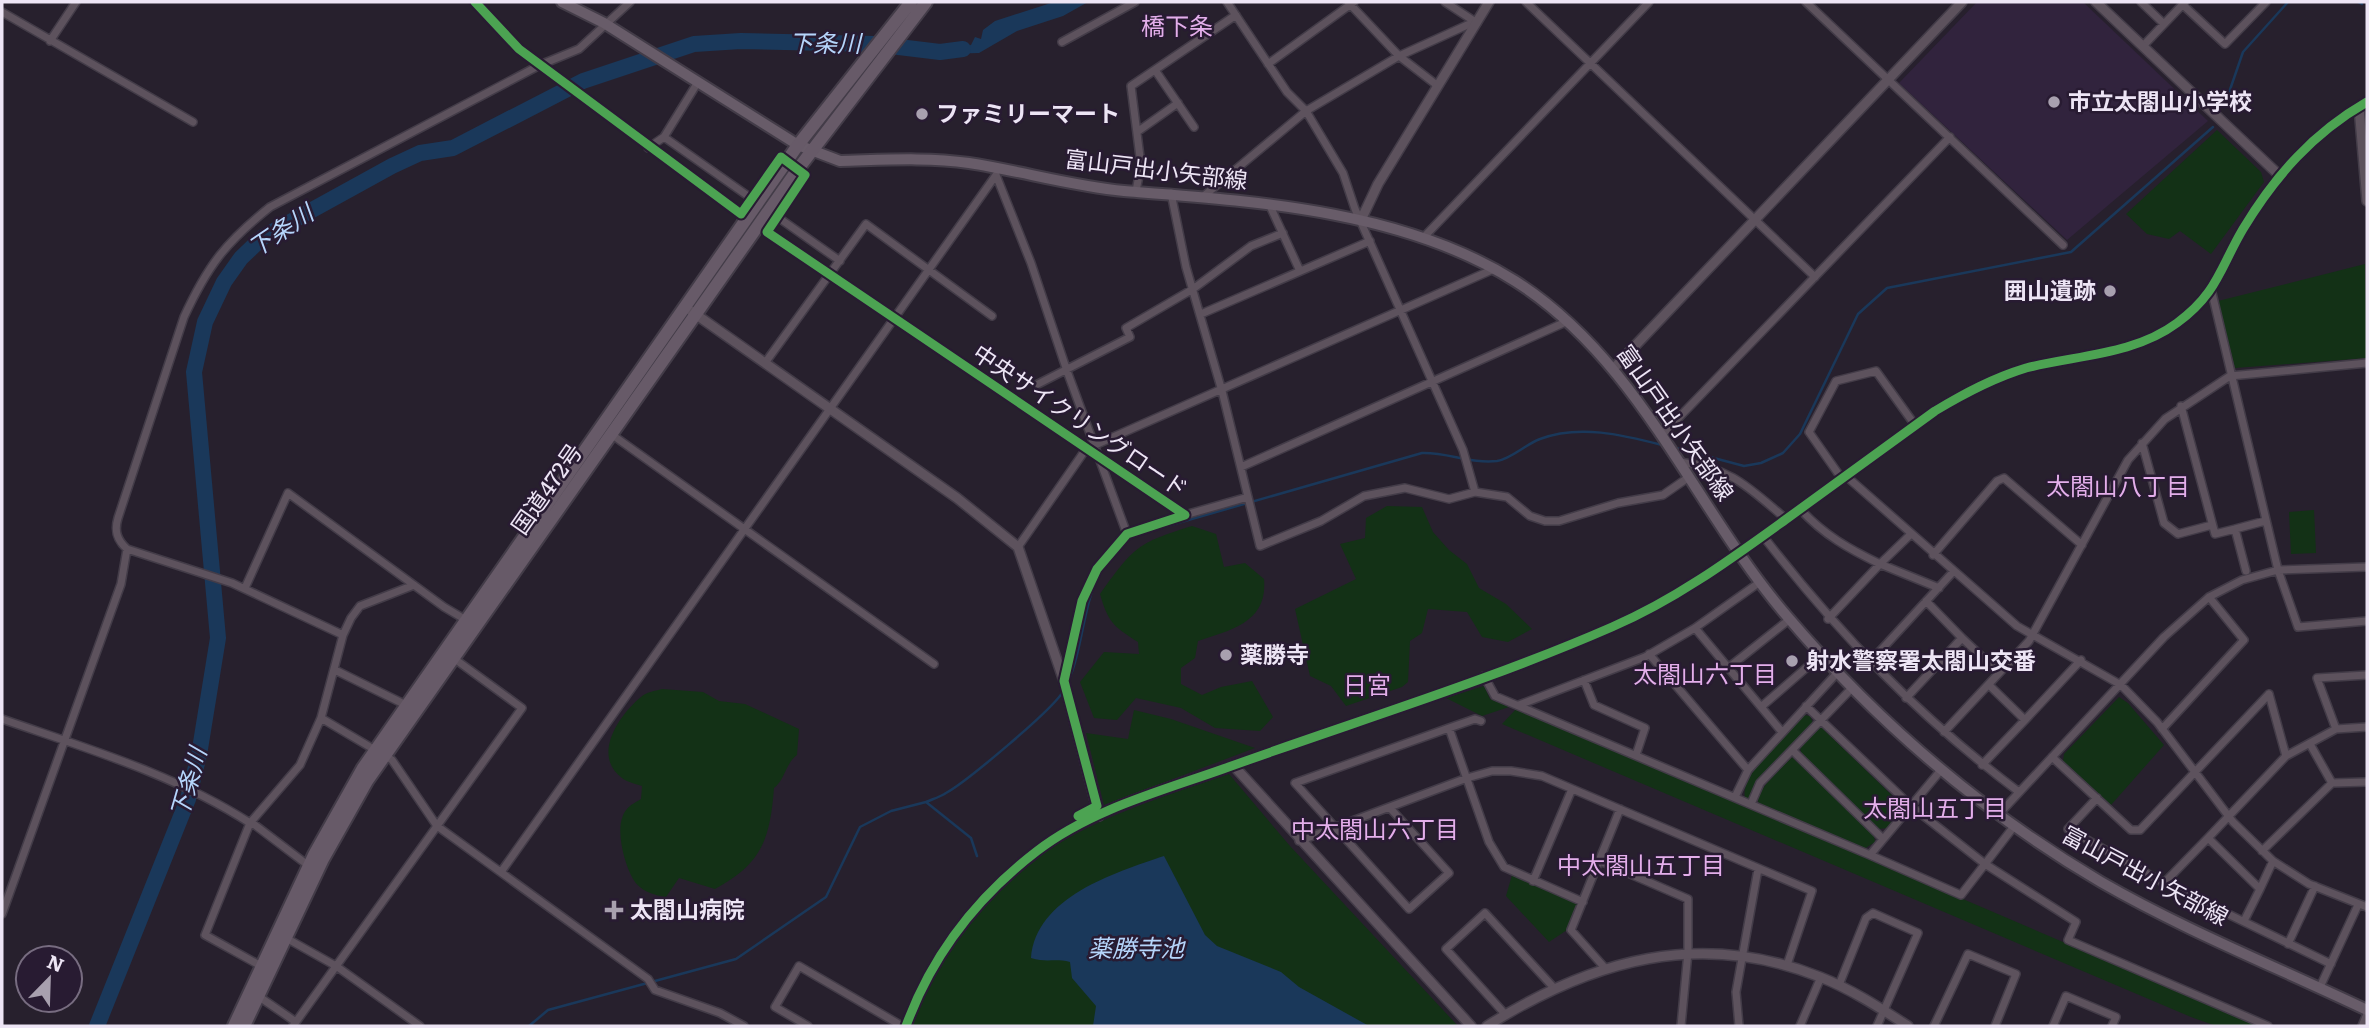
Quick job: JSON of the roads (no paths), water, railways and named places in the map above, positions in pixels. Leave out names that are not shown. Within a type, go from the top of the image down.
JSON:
[{"type":"highway","name":"国道472号","points":[[764,207],[797,145],[863,61],[900,16],[926,2]]},
{"type":"highway","name":"国道472号","points":[[234,1026],[336,811],[381,753],[764,207],[811,153],[880,60],[913,8]]},
{"type":"highway","name":"国道472号","points":[[244,1026],[349,810],[407,705],[449,655],[466,620],[607,431]]},
{"type":"main road","name":"富山戸出小矢部線","points":[[562,2],[585,6],[604,23],[811,153],[840,161],[964,162],[1136,191],[1205,195],[1361,220],[1423,239],[1517,281],[1568,321],[1613,369],[1739,554],[1790,620],[1852,688],[1941,770],[1999,814],[2101,881],[2149,908],[2367,1012]]},
{"type":"street","points":[[50,41],[76,2]]},
{"type":"street","points":[[343,635],[245,588],[127,549],[119,542],[116,527],[184,317],[212,262],[233,236],[270,207],[540,65],[579,49],[595,36],[604,23],[630,2]]},
{"type":"street","points":[[1062,42],[1135,2]]},
{"type":"street","points":[[1227,2],[1287,92],[1306,111],[1343,173],[1370,241],[1463,450],[1475,492]]},
{"type":"street","points":[[1446,2],[1476,22]]},
{"type":"street","points":[[1361,220],[1378,184],[1489,2]]},
{"type":"street","points":[[1526,2],[1815,277]]},
{"type":"street","points":[[1423,239],[1649,2]]},
{"type":"street","points":[[1806,2],[2063,245]]},
{"type":"street","points":[[1613,369],[1962,2]]},
{"type":"street","points":[[2096,2],[2279,175]]},
{"type":"street","points":[[2141,2],[2164,24]]},
{"type":"street","points":[[2143,46],[2184,3],[2225,44],[2266,2]]},
{"type":"street","points":[[1268,64],[1351,3],[1399,56],[1438,86]]},
{"type":"street","points":[[2,12],[193,121]]},
{"type":"street","points":[[1136,191],[1141,164],[1131,86],[1236,15]]},
{"type":"street","points":[[1205,195],[1306,111],[1399,56],[1476,22]]},
{"type":"street","points":[[1155,70],[1194,127]]},
{"type":"street","points":[[648,148],[664,137],[698,82]]},
{"type":"street","points":[[1137,132],[1178,103]]},
{"type":"street","points":[[808,1026],[775,1007],[799,966],[904,1026],[951,936],[983,899],[1039,849],[1099,816],[1233,765],[1485,676],[1614,626],[1663,601],[1739,554],[1915,425],[1967,392],[2000,376],[2147,341],[2178,323],[2212,293],[2243,230],[2279,175],[2326,128],[2363,104]]},
{"type":"street","points":[[2363,104],[2367,201]]},
{"type":"street","points":[[664,137],[840,261]]},
{"type":"street","points":[[1662,438],[1950,137]]},
{"type":"street","points":[[500,872],[996,175],[1031,263],[1066,371],[1127,534]]},
{"type":"street","points":[[1171,192],[1193,289],[1222,391],[1260,546],[1321,521],[1364,496],[1405,488],[1449,499],[1475,492],[1507,497],[1530,516],[1545,521],[1559,521],[1618,503],[1663,495],[1689,477]]},
{"type":"street","points":[[1270,206],[1300,271]]},
{"type":"street","points":[[765,363],[866,224],[992,316]]},
{"type":"street","points":[[1038,384],[1130,337],[1126,328],[1193,289],[1251,246],[1283,233]]},
{"type":"street","points":[[1201,314],[1370,241]]},
{"type":"street","points":[[1018,547],[1086,449],[1494,269]]},
{"type":"street","points":[[2212,293],[2265,521],[2278,570],[2298,627],[2367,621]]},
{"type":"street","points":[[691,311],[957,498],[1018,547],[1064,681],[1099,816]]},
{"type":"street","points":[[1241,467],[1568,321]]},
{"type":"street","points":[[1944,732],[2032,636],[2128,460],[2142,443],[2182,406],[2230,376],[2367,363]]},
{"type":"street","points":[[1915,425],[1877,371],[1836,381],[1809,432],[1844,477],[1953,572],[2032,636],[2081,660],[2122,685],[2162,729],[2227,815],[2273,861],[2315,886],[2367,907]]},
{"type":"street","points":[[2182,406],[2215,534],[2265,521]]},
{"type":"street","points":[[607,431],[934,664]]},
{"type":"street","points":[[2142,443],[2164,523],[2178,534],[2212,525]]},
{"type":"street","points":[[1677,461],[1721,471],[1740,479],[1786,519]]},
{"type":"street","points":[[1933,555],[1997,481],[2004,478],[2082,545]]},
{"type":"street","points":[[245,588],[288,493],[466,620]]},
{"type":"street","points":[[1185,514],[1248,497]]},
{"type":"street","points":[[1800,509],[1816,526],[1842,546],[1939,589]]},
{"type":"street","points":[[2235,529],[2246,571]]},
{"type":"street","points":[[1828,619],[1910,535]]},
{"type":"street","points":[[1763,536],[1828,619],[1870,662],[1944,732],[2019,792]]},
{"type":"street","points":[[2,914],[66,741],[88,668],[121,583],[127,549]]},
{"type":"street","points":[[1999,814],[2164,637],[2209,597],[2242,580],[2278,570],[2367,566]]},
{"type":"street","points":[[1870,662],[1953,572]]},
{"type":"street","points":[[1518,705],[1649,654],[1695,628],[1760,582]]},
{"type":"street","points":[[263,967],[205,935],[251,823],[300,765],[321,718],[343,635],[360,606],[414,584]]},
{"type":"street","points":[[2162,729],[2244,640],[2209,597]]},
{"type":"street","points":[[1926,601],[1998,673]]},
{"type":"street","points":[[1728,668],[1790,620]]},
{"type":"street","points":[[1695,628],[1782,732]]},
{"type":"street","points":[[1906,698],[1962,638]]},
{"type":"street","points":[[1649,654],[1748,770]]},
{"type":"street","points":[[258,996],[296,1024],[522,708],[449,655]]},
{"type":"street","points":[[1760,707],[1821,655]]},
{"type":"street","points":[[1982,765],[2081,660]]},
{"type":"street","points":[[335,670],[407,705]]},
{"type":"street","points":[[1735,797],[1748,770],[1837,673]]},
{"type":"street","points":[[2336,729],[2316,678],[2367,675]]},
{"type":"street","points":[[1485,676],[1494,695],[1961,895],[2015,825]]},
{"type":"street","points":[[1584,680],[1594,705],[1645,728],[1636,755]]},
{"type":"street","points":[[1989,685],[2025,720]]},
{"type":"street","points":[[1751,804],[1760,783],[1852,688]]},
{"type":"street","points":[[2052,757],[2132,830],[2140,830],[2269,694],[2286,756]]},
{"type":"street","points":[[1806,706],[1911,806],[1985,864],[2076,922],[2067,940],[2268,1026]]},
{"type":"street","points":[[321,718],[392,760],[437,826],[648,979],[655,990],[719,1013],[744,1026]]},
{"type":"street","points":[[2,719],[169,778],[211,798],[251,823],[309,866]]},
{"type":"street","points":[[1390,808],[1449,873],[1409,909],[1295,783],[1475,719],[1481,721]]},
{"type":"street","points":[[2164,883],[2286,756],[2336,729],[2367,727]]},
{"type":"street","points":[[1449,728],[1496,854],[1504,867],[1583,902]]},
{"type":"street","points":[[2310,744],[2332,783]]},
{"type":"street","points":[[1792,750],[1883,839]]},
{"type":"street","points":[[1233,765],[1299,841],[1471,1026]]},
{"type":"street","points":[[1870,855],[1941,770]]},
{"type":"street","points":[[1299,841],[1466,778],[1492,771],[1542,776],[1812,891],[1787,965]]},
{"type":"street","points":[[2262,850],[2332,783],[2367,782]]},
{"type":"street","points":[[1533,881],[1572,789]]},
{"type":"street","points":[[2097,798],[2068,829],[2164,883],[2330,964]]},
{"type":"street","points":[[1605,968],[1571,930],[1620,809]]},
{"type":"street","points":[[2208,838],[2260,889]]},
{"type":"street","points":[[1600,861],[1688,899],[1688,953],[1680,1025],[1671,1026]]},
{"type":"street","points":[[2244,921],[2273,861]]},
{"type":"street","points":[[1739,1026],[1736,992],[1758,869]]},
{"type":"street","points":[[2288,944],[2315,886]]},
{"type":"street","points":[[2320,988],[2358,905]]},
{"type":"street","points":[[1506,1014],[1446,949],[1485,913],[1555,989]]},
{"type":"street","points":[[1839,985],[1866,918],[1873,913],[1918,933],[1877,1026]]},
{"type":"street","points":[[286,938],[336,966],[420,1026]]},
{"type":"street","points":[[1486,1026],[1555,989],[1605,968],[1647,956],[1688,953],[1742,955],[1787,965],[1839,985],[1908,1026]]},
{"type":"street","points":[[1934,1026],[1968,954],[2017,974],[1995,1026]]},
{"type":"street","points":[[1800,1026],[1821,977]]},
{"type":"street","points":[[2053,1026],[2066,996],[2116,1017],[2112,1026]]},
{"type":"street","points":[[2362,1026],[2367,1012]]},
{"type":"water","points":[[1054,2],[1088,2],[1063,16],[1017,31],[979,53],[942,54],[942,49],[971,45],[975,37],[981,39],[983,30],[995,21]]},
{"type":"water","name":"薬勝寺池","points":[[1164,856],[1205,935],[1217,946],[1281,972],[1299,987],[1369,1026],[1093,1026],[1096,1006],[1072,978],[1070,962],[1031,958],[1036,937],[1047,919],[1062,903],[1081,890]]},
{"type":"waterway","points":[[2224,107],[2243,52],[2288,2]]},
{"type":"waterway","points":[[2358,2],[2362,4]]},
{"type":"waterway","name":"下条川","points":[[97,1026],[188,799],[199,755],[218,638],[194,372],[205,322],[224,282],[241,258],[263,237],[392,166],[420,153],[453,148],[583,81],[694,44],[741,41],[874,44],[940,52],[963,49]]},
{"type":"waterway","points":[[1676,448],[1744,466],[1761,463],[1783,453],[1800,434],[1858,314],[1887,288],[2071,252],[2213,127]]},
{"type":"waterway","points":[[1067,684],[1095,582],[1104,564],[1118,548],[1136,535],[1422,453],[1497,461],[1540,439],[1570,432],[1617,435],[1662,445]]},
{"type":"waterway","points":[[977,856],[971,838],[926,802],[946,793],[990,760],[1045,712],[1064,690]]},
{"type":"waterway","points":[[529,1026],[548,1010],[736,959],[826,897],[860,827],[891,811],[926,802]]},
{"type":"place","name":"市立太閤山小学校","points":[[2054,102]]},
{"type":"place","name":"ファミリーマート","points":[[922,114]]},
{"type":"place","name":"囲山遺跡","points":[[2110,291]]},
{"type":"place","name":"薬勝寺","points":[[1226,655]]},
{"type":"place","name":"射水警察署太閤山交番","points":[[1792,661]]},
{"type":"place","name":"太閤山病院","points":[[614,910]]},
{"type":"district","name":"橋下条","points":[[1177,27]]},
{"type":"district","name":"太閤山八丁目","points":[[2118,487]]},
{"type":"district","name":"太閤山六丁目","points":[[1705,675]]},
{"type":"district","name":"日宮","points":[[1367,686]]},
{"type":"district","name":"太閤山五丁目","points":[[1935,809]]},
{"type":"district","name":"中太閤山六丁目","points":[[1375,830]]},
{"type":"district","name":"中太閤山五丁目","points":[[1641,866]]}]
